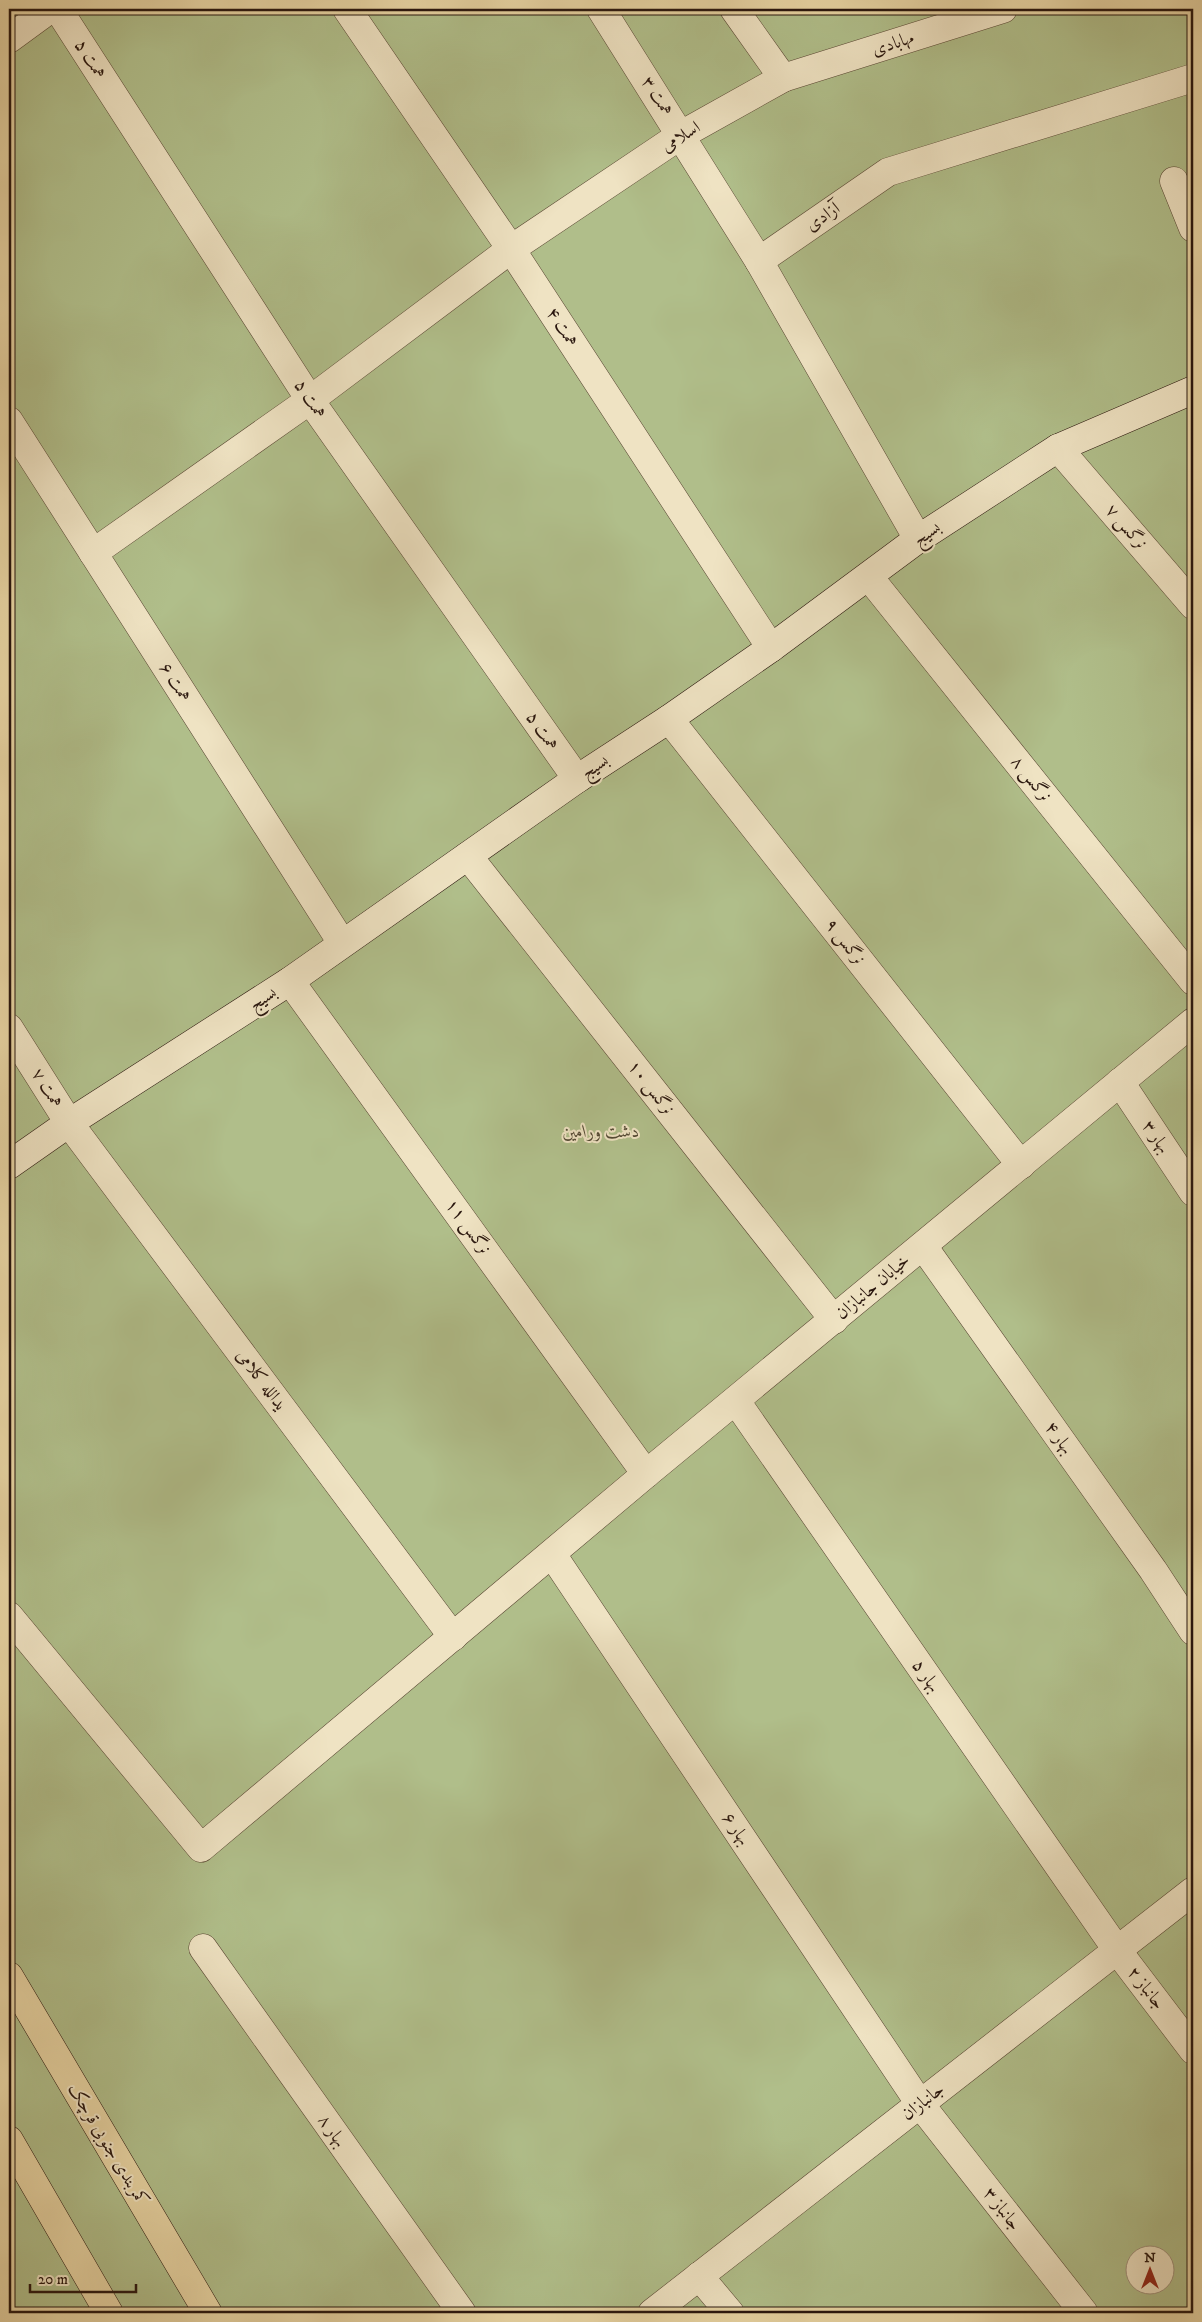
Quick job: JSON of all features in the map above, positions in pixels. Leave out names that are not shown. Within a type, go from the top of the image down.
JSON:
[{"type":"highway","name":"کمربندی جنوبی قرچک","points":[[9,1976],[208,2313]]},
{"type":"highway","points":[[9,2140],[109,2313]]},
{"type":"street","points":[[9,39],[50,9]]},
{"type":"street","name":"همت ۵","points":[[58,9],[310,400],[577,779]]},
{"type":"street","name":"همت ۴","points":[[348,9],[511,249],[771,648]]},
{"type":"street","name":"همت ۳","points":[[601,9],[682,135],[758,261]]},
{"type":"street","points":[[734,9],[783,78]]},
{"type":"street","name":"مهابادی","points":[[783,78],[1003,9]]},
{"type":"street","name":"اسلامی","points":[[93,552],[310,400],[511,249],[682,135],[783,78]]},
{"type":"street","name":"آزادی","points":[[758,261],[888,172],[1193,78]]},
{"type":"street","points":[[1174,181],[1193,228]]},
{"type":"street","points":[[758,261],[918,539]]},
{"type":"street","name":"بسیج","points":[[9,1165],[69,1123],[290,981],[577,779],[669,719],[771,648],[918,539],[1058,448],[1193,390]]},
{"type":"street","name":"همت ۶","points":[[9,421],[342,943]]},
{"type":"street","name":"نرگس ۷","points":[[1058,448],[1193,605]]},
{"type":"street","name":"نرگس ۸","points":[[869,577],[1193,981]]},
{"type":"street","name":"نرگس ۹","points":[[669,719],[1021,1165]]},
{"type":"street","name":"نرگس ۱۰","points":[[468,856],[834,1320]]},
{"type":"street","name":"نرگس ۱۱","points":[[290,981],[646,1474]]},
{"type":"street","name":"خیابان جانبازان","points":[[9,1616],[201,1848],[646,1474],[1193,1022]]},
{"type":"street","name":"همت ۷","points":[[9,1028],[69,1123]]},
{"type":"street","name":"بهار ۳","points":[[1120,1082],[1193,1192]]},
{"type":"street","name":"یدالله کلامی","points":[[69,1123],[453,1637]]},
{"type":"street","name":"بهار ۴","points":[[923,1246],[1153,1570],[1193,1631]]},
{"type":"street","name":"بهار ۵","points":[[736,1401],[1117,1950]]},
{"type":"street","name":"بهار ۶","points":[[552,1554],[920,2104]]},
{"type":"street","name":"جانبازان","points":[[652,2313],[1193,1890]]},
{"type":"street","name":"بهار ۸","points":[[203,1948],[462,2313]]},
{"type":"street","name":"جانباز ۲","points":[[1117,1950],[1193,2050]]},
{"type":"street","name":"جانباز ۳","points":[[920,2104],[1084,2313]]},
{"type":"street","points":[[699,2276],[730,2313]]},
{"type":"green space","name":"دشت ورامین","points":[[9,9],[1193,9],[1193,2313],[9,2313]]}]
